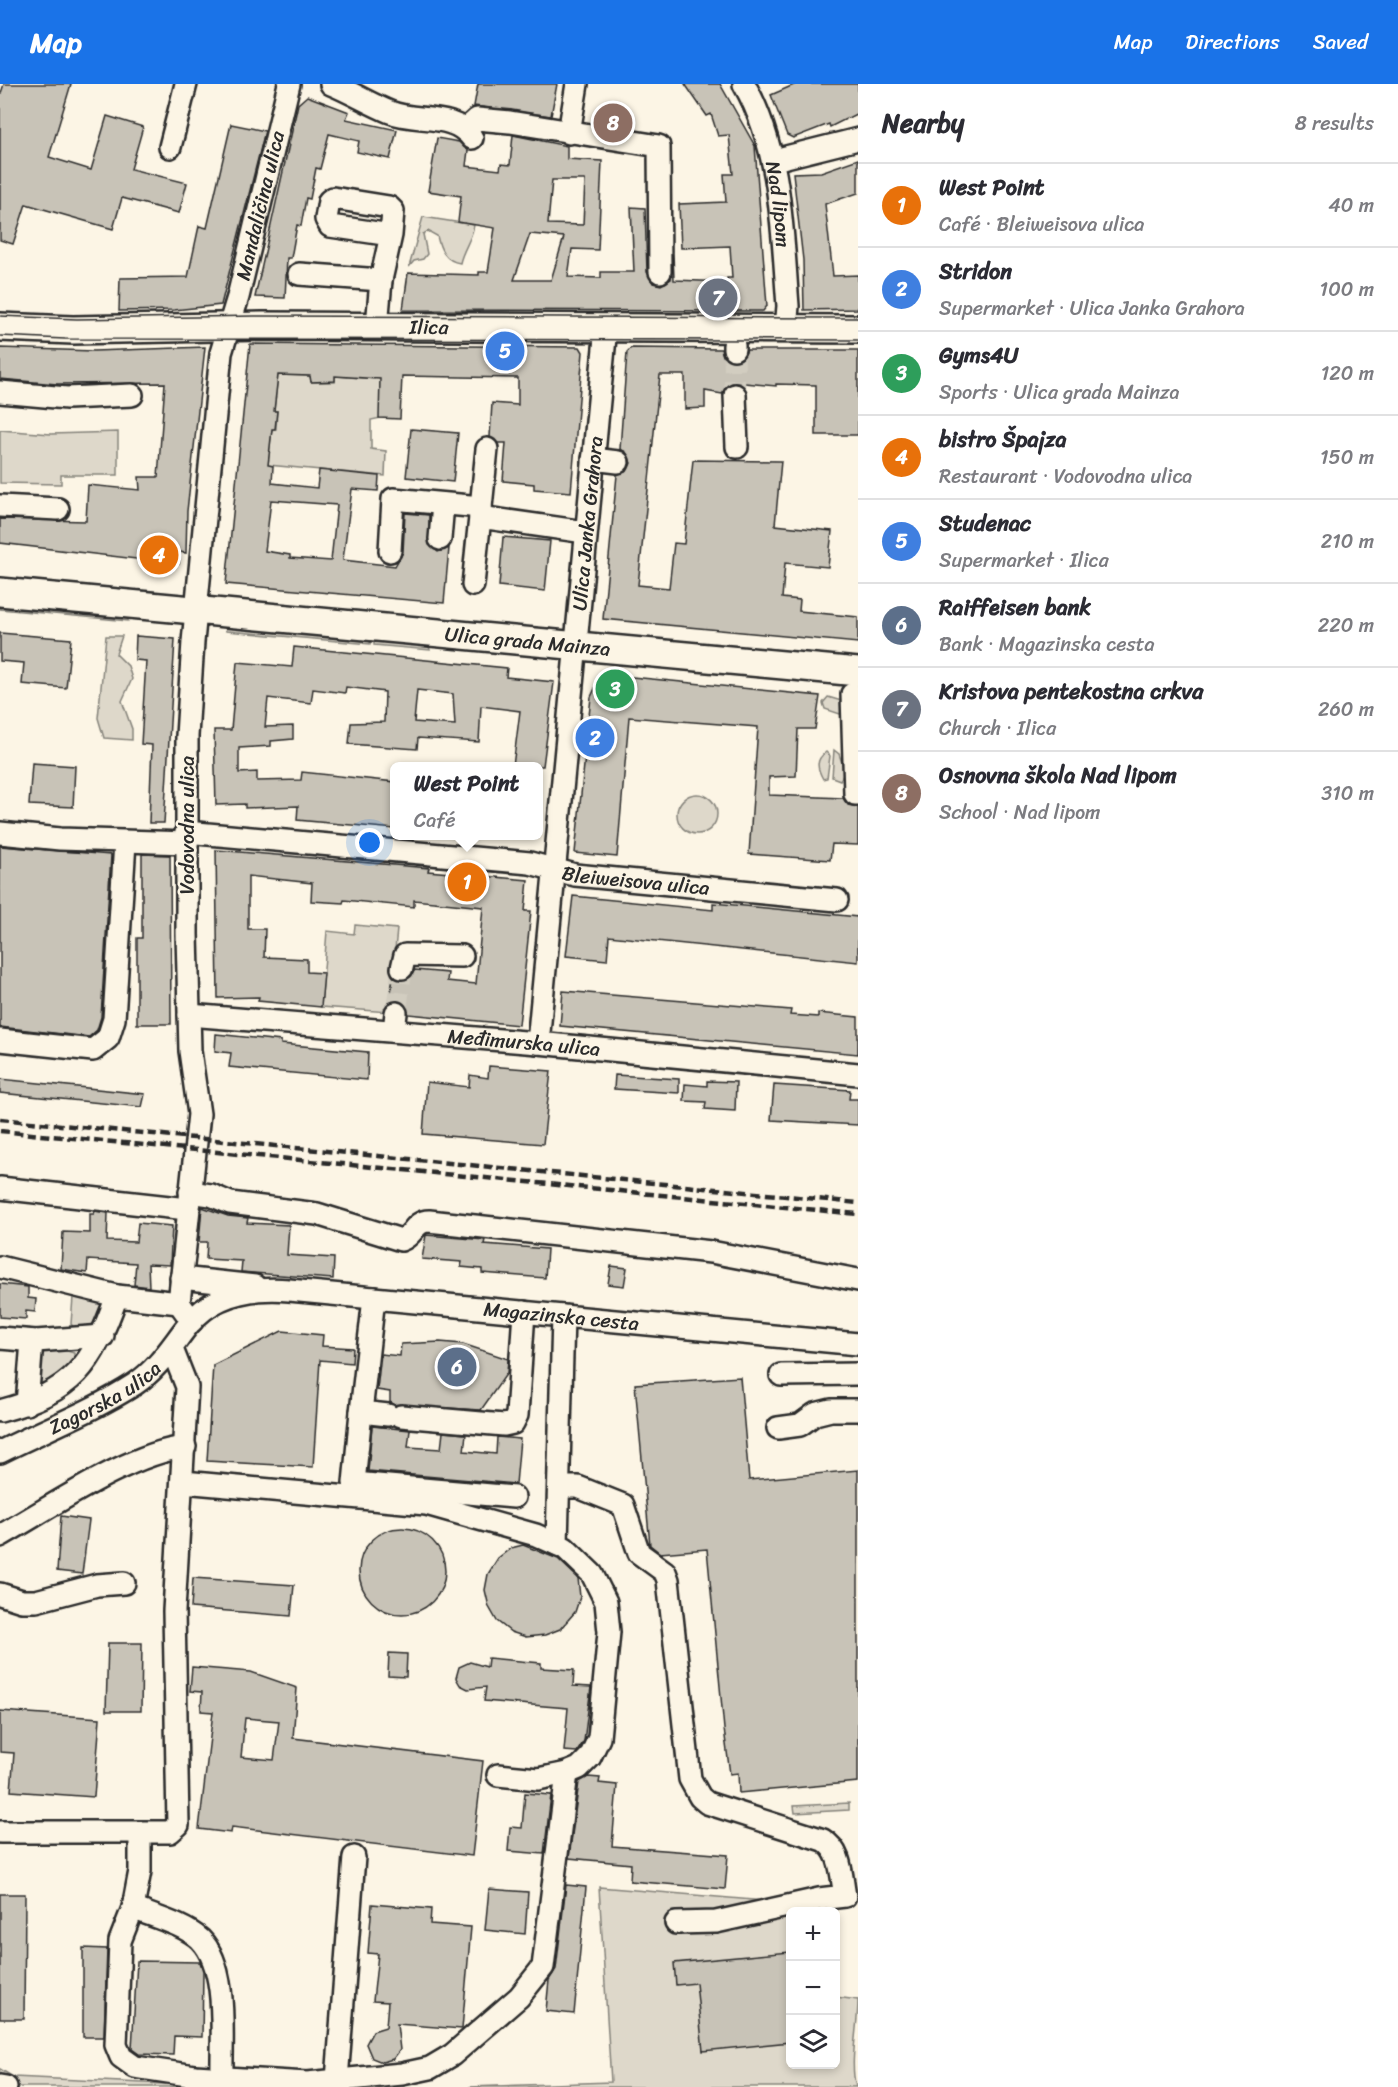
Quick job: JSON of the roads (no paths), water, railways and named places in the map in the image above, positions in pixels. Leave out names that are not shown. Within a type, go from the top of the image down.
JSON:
[{"type":"main road","name":"Ilica","points":[[0,327],[99,330],[228,326],[858,329]]},
{"type":"main road","name":"Ulica grada Mainza","points":[[0,592],[575,646],[855,683]]},
{"type":"street","points":[[170,147],[186,84]]},
{"type":"street","name":"Mandaličina ulica","points":[[228,326],[289,84]]},
{"type":"street","points":[[331,84],[392,113],[450,123],[469,133],[477,119],[510,122],[659,146],[660,272]]},
{"type":"street","points":[[569,133],[577,84]]},
{"type":"street","name":"Nad lipom","points":[[744,84],[761,117],[774,160],[788,306],[786,329]]},
{"type":"street","points":[[774,160],[858,139]]},
{"type":"street","points":[[377,326],[381,280],[391,235]]},
{"type":"street","points":[[299,274],[381,280]]},
{"type":"street","name":"Vodovodna ulica","points":[[179,1303],[199,1108],[192,1065],[189,1015],[187,736],[196,610],[220,353],[228,326]]},
{"type":"street","name":"Ulica Janka Grahora","points":[[538,1043],[606,327]]},
{"type":"street","points":[[0,392],[67,398],[132,395]]},
{"type":"street","points":[[735,395],[737,447]]},
{"type":"street","points":[[473,585],[487,449]]},
{"type":"street","points":[[593,459],[618,462]]},
{"type":"street","points":[[390,551],[393,499],[443,504],[585,532]]},
{"type":"street","points":[[440,539],[443,504]]},
{"type":"street","points":[[0,506],[58,509]]},
{"type":"street","points":[[855,683],[855,794],[858,794]]},
{"type":"street","name":"Bleiweisova ulica","points":[[0,833],[125,842],[187,837],[530,863],[575,875],[837,900]]},
{"type":"street","points":[[0,1040],[93,1050],[108,1038],[114,1019],[125,842]]},
{"type":"street","points":[[402,968],[405,955],[462,956]]},
{"type":"street","name":"Međimurska ulica","points":[[189,1015],[395,1022],[538,1043],[858,1074]]},
{"type":"street","points":[[0,1188],[189,1200],[211,1195],[230,1203],[317,1214],[401,1240],[406,1239],[421,1221],[429,1221],[711,1252],[858,1280]]},
{"type":"street","points":[[0,1267],[117,1296],[179,1303],[192,1321]]},
{"type":"street","name":"Magazinska cesta","points":[[181,1278],[858,1344]]},
{"type":"street","name":"Magazinska cesta","points":[[192,1321],[228,1296],[266,1288]]},
{"type":"street","points":[[0,1411],[27,1404],[76,1377],[103,1336],[117,1296]]},
{"type":"street","points":[[374,1298],[354,1483],[514,1497]]},
{"type":"street","points":[[361,1412],[504,1425],[513,1423],[517,1415],[524,1312]]},
{"type":"street","points":[[556,1544],[563,1316]]},
{"type":"street","name":"Zagorska ulica","points":[[0,1452],[134,1385],[155,1368],[192,1321]]},
{"type":"street","points":[[0,1338],[32,1341],[103,1336]]},
{"type":"street","points":[[27,1404],[32,1341]]},
{"type":"street","points":[[0,1832],[171,1832],[178,1825],[174,1611],[187,1387],[172,1349]]},
{"type":"street","points":[[781,1375],[858,1374]]},
{"type":"street","points":[[778,1428],[800,1425],[815,1414],[831,1410],[858,1410]]},
{"type":"street","points":[[0,1536],[70,1495],[141,1459],[164,1449],[185,1447]]},
{"type":"street","points":[[183,1482],[426,1504],[536,1535],[565,1548],[592,1574],[606,1602],[609,1632],[599,1738],[579,1768],[567,1773],[538,1779],[498,1776]]},
{"type":"street","points":[[559,1487],[578,1487],[623,1505],[639,1553],[664,1572],[668,1581],[690,1779],[700,1797],[707,1803],[832,1846],[837,1853],[852,1896],[819,1899],[716,1922],[676,1923]]},
{"type":"street","points":[[0,1594],[22,1601],[36,1601],[97,1585],[124,1583]]},
{"type":"street","points":[[140,1833],[140,1871],[133,1908],[120,1941],[116,2046],[121,2057],[135,2067],[222,2077],[307,2083],[402,2074],[437,2064],[452,2055],[519,1997],[543,1967],[567,1773]]},
{"type":"street","points":[[337,2080],[354,1857]]},
{"type":"street","points":[[133,1908],[198,1938],[213,1955],[220,1996],[222,2077]]},
{"type":"street","points":[[0,2086],[6,2087]]},
{"type":"tunnel","points":[[734,349],[735,395]]},
{"type":"tunnel","points":[[396,1013],[402,968]]},
{"type":"tram line","points":[[0,316],[77,319],[254,316],[858,318]]},
{"type":"tram line","points":[[0,336],[65,339],[858,340]]},
{"type":"railway","points":[[0,1119],[858,1203]]},
{"type":"railway","points":[[0,1131],[858,1214]]},
{"type":"place","name":"Osnovna škola Nad lipom","points":[[613,123]]},
{"type":"place","name":"Kristova pentekostna crkva","points":[[718,298]]},
{"type":"place","name":"Studenac","points":[[505,351]]},
{"type":"place","name":"bistro Špajza","points":[[159,555]]},
{"type":"place","name":"Gyms4U","points":[[615,689]]},
{"type":"place","name":"Stridon","points":[[595,738]]},
{"type":"place","name":"West Point","points":[[467,882]]},
{"type":"place","name":"Raiffeisen bank","points":[[457,1367]]}]
